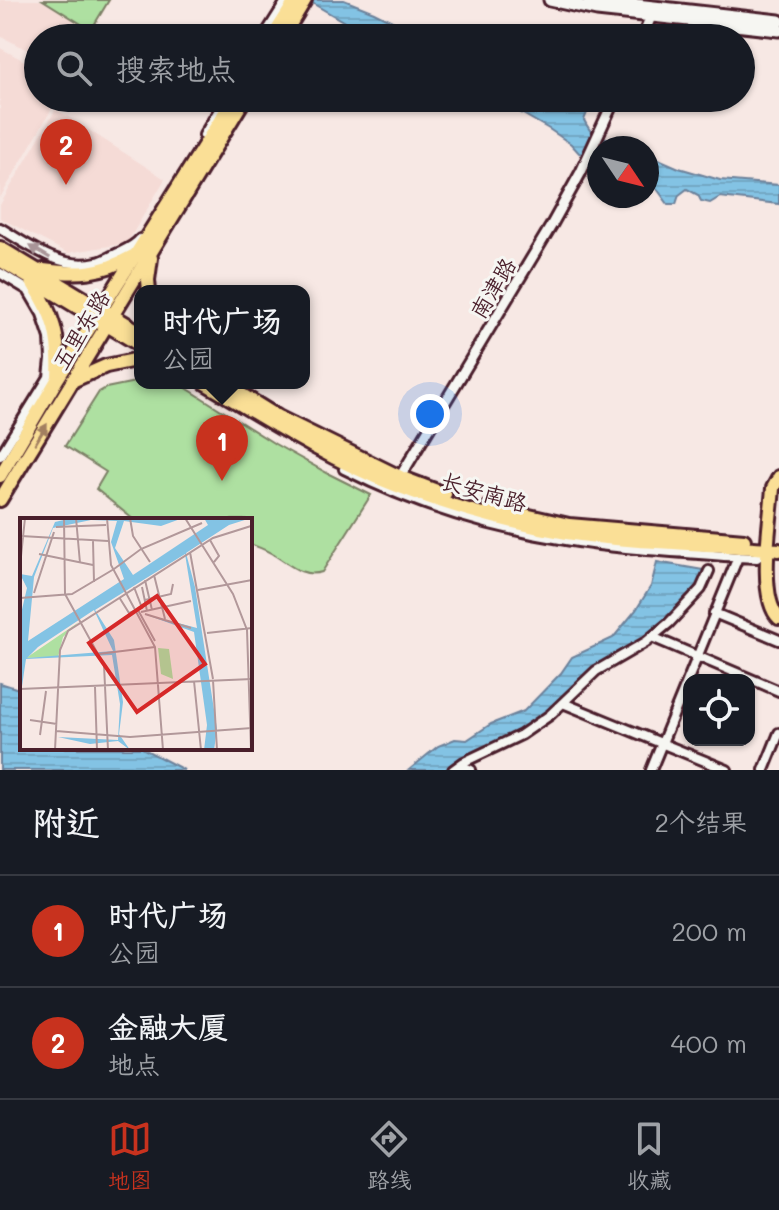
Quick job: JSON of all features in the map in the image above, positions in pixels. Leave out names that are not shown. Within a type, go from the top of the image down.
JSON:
[{"type":"main road","points":[[550,0],[735,24]]},
{"type":"main road","points":[[281,24],[296,2]]},
{"type":"main road","points":[[287,24],[296,2]]},
{"type":"main road","points":[[646,12],[779,21]]},
{"type":"main road","points":[[755,27],[779,30]]},
{"type":"main road","name":"五里东路","points":[[0,500],[72,381],[135,254],[225,112]]},
{"type":"main road","name":"五里东路","points":[[0,476],[58,378],[152,252],[237,112]]},
{"type":"main road","points":[[0,248],[32,273],[104,317],[134,340]]},
{"type":"main road","points":[[148,285],[152,252]]},
{"type":"main road","points":[[0,260],[32,273],[86,273],[110,268],[135,254]]},
{"type":"main road","points":[[32,273],[52,319],[59,352],[58,378]]},
{"type":"main road","points":[[104,317],[134,330]]},
{"type":"main road","points":[[72,381],[106,366],[134,360]]},
{"type":"main road","name":"长安南路","points":[[215,389],[287,432],[397,485],[569,525],[774,546]]},
{"type":"main road","name":"长安南路","points":[[233,389],[397,485]]},
{"type":"main road","points":[[779,477],[773,488],[774,546],[767,585],[770,604],[779,618]]},
{"type":"street","points":[[276,24],[296,2]]},
{"type":"street","points":[[644,24],[646,12]]},
{"type":"street","points":[[0,228],[52,259],[80,264],[98,262],[126,249],[138,242],[217,112]]},
{"type":"street","name":"南津路","points":[[397,485],[551,226],[609,112]]},
{"type":"street","points":[[0,273],[28,290],[42,314],[50,338],[51,359],[49,377],[0,456]]},
{"type":"street","points":[[205,389],[324,459],[368,481],[397,485],[470,518],[567,541],[615,547],[757,558],[774,546]]},
{"type":"street","points":[[651,770],[738,557]]},
{"type":"street","points":[[456,768],[521,735],[550,715],[596,671],[652,637],[701,589],[709,571]]},
{"type":"street","points":[[714,613],[779,640]]},
{"type":"street","points":[[652,637],[779,691]]},
{"type":"street","points":[[563,703],[727,770]]},
{"type":"street","points":[[764,770],[779,733]]},
{"type":"street","points":[[456,768],[471,770]]},
{"type":"shaded area","points":[[0,0],[111,0],[96,24],[24,24],[24,48],[0,36]]},
{"type":"shaded area","points":[[0,48],[24,61],[24,112],[50,112],[0,198]]},
{"type":"shaded area","points":[[54,112],[61,112],[165,179],[127,243],[68,253],[0,218],[0,205]]},
{"type":"green space","points":[[43,0],[109,0],[95,24],[81,24]]},
{"type":"green space","points":[[134,382],[134,389],[188,389],[275,444],[371,495],[322,572],[315,573],[303,572],[252,545],[252,518],[132,518],[96,489],[106,472],[65,446],[99,392]]},
{"type":"water","points":[[307,0],[344,0],[398,24],[348,24]]},
{"type":"water","points":[[519,112],[587,112],[584,120],[597,136],[587,136],[587,156]]},
{"type":"water","points":[[659,159],[720,180],[779,185],[779,204],[720,197],[710,203],[701,201],[698,195],[687,189],[679,195],[676,204],[668,204],[659,192]]},
{"type":"water","points":[[657,562],[709,571],[701,589],[669,623],[596,671],[550,715],[453,770],[409,770],[438,746],[455,739],[467,740],[491,724],[524,711],[561,673],[572,657],[613,638],[651,586]]},
{"type":"water","points":[[0,683],[20,689],[20,750],[146,750],[184,770],[0,770]]},
{"type":"place","name":"金融大厦","points":[[66,185]]},
{"type":"place","name":"时代广场","points":[[222,481]]}]
